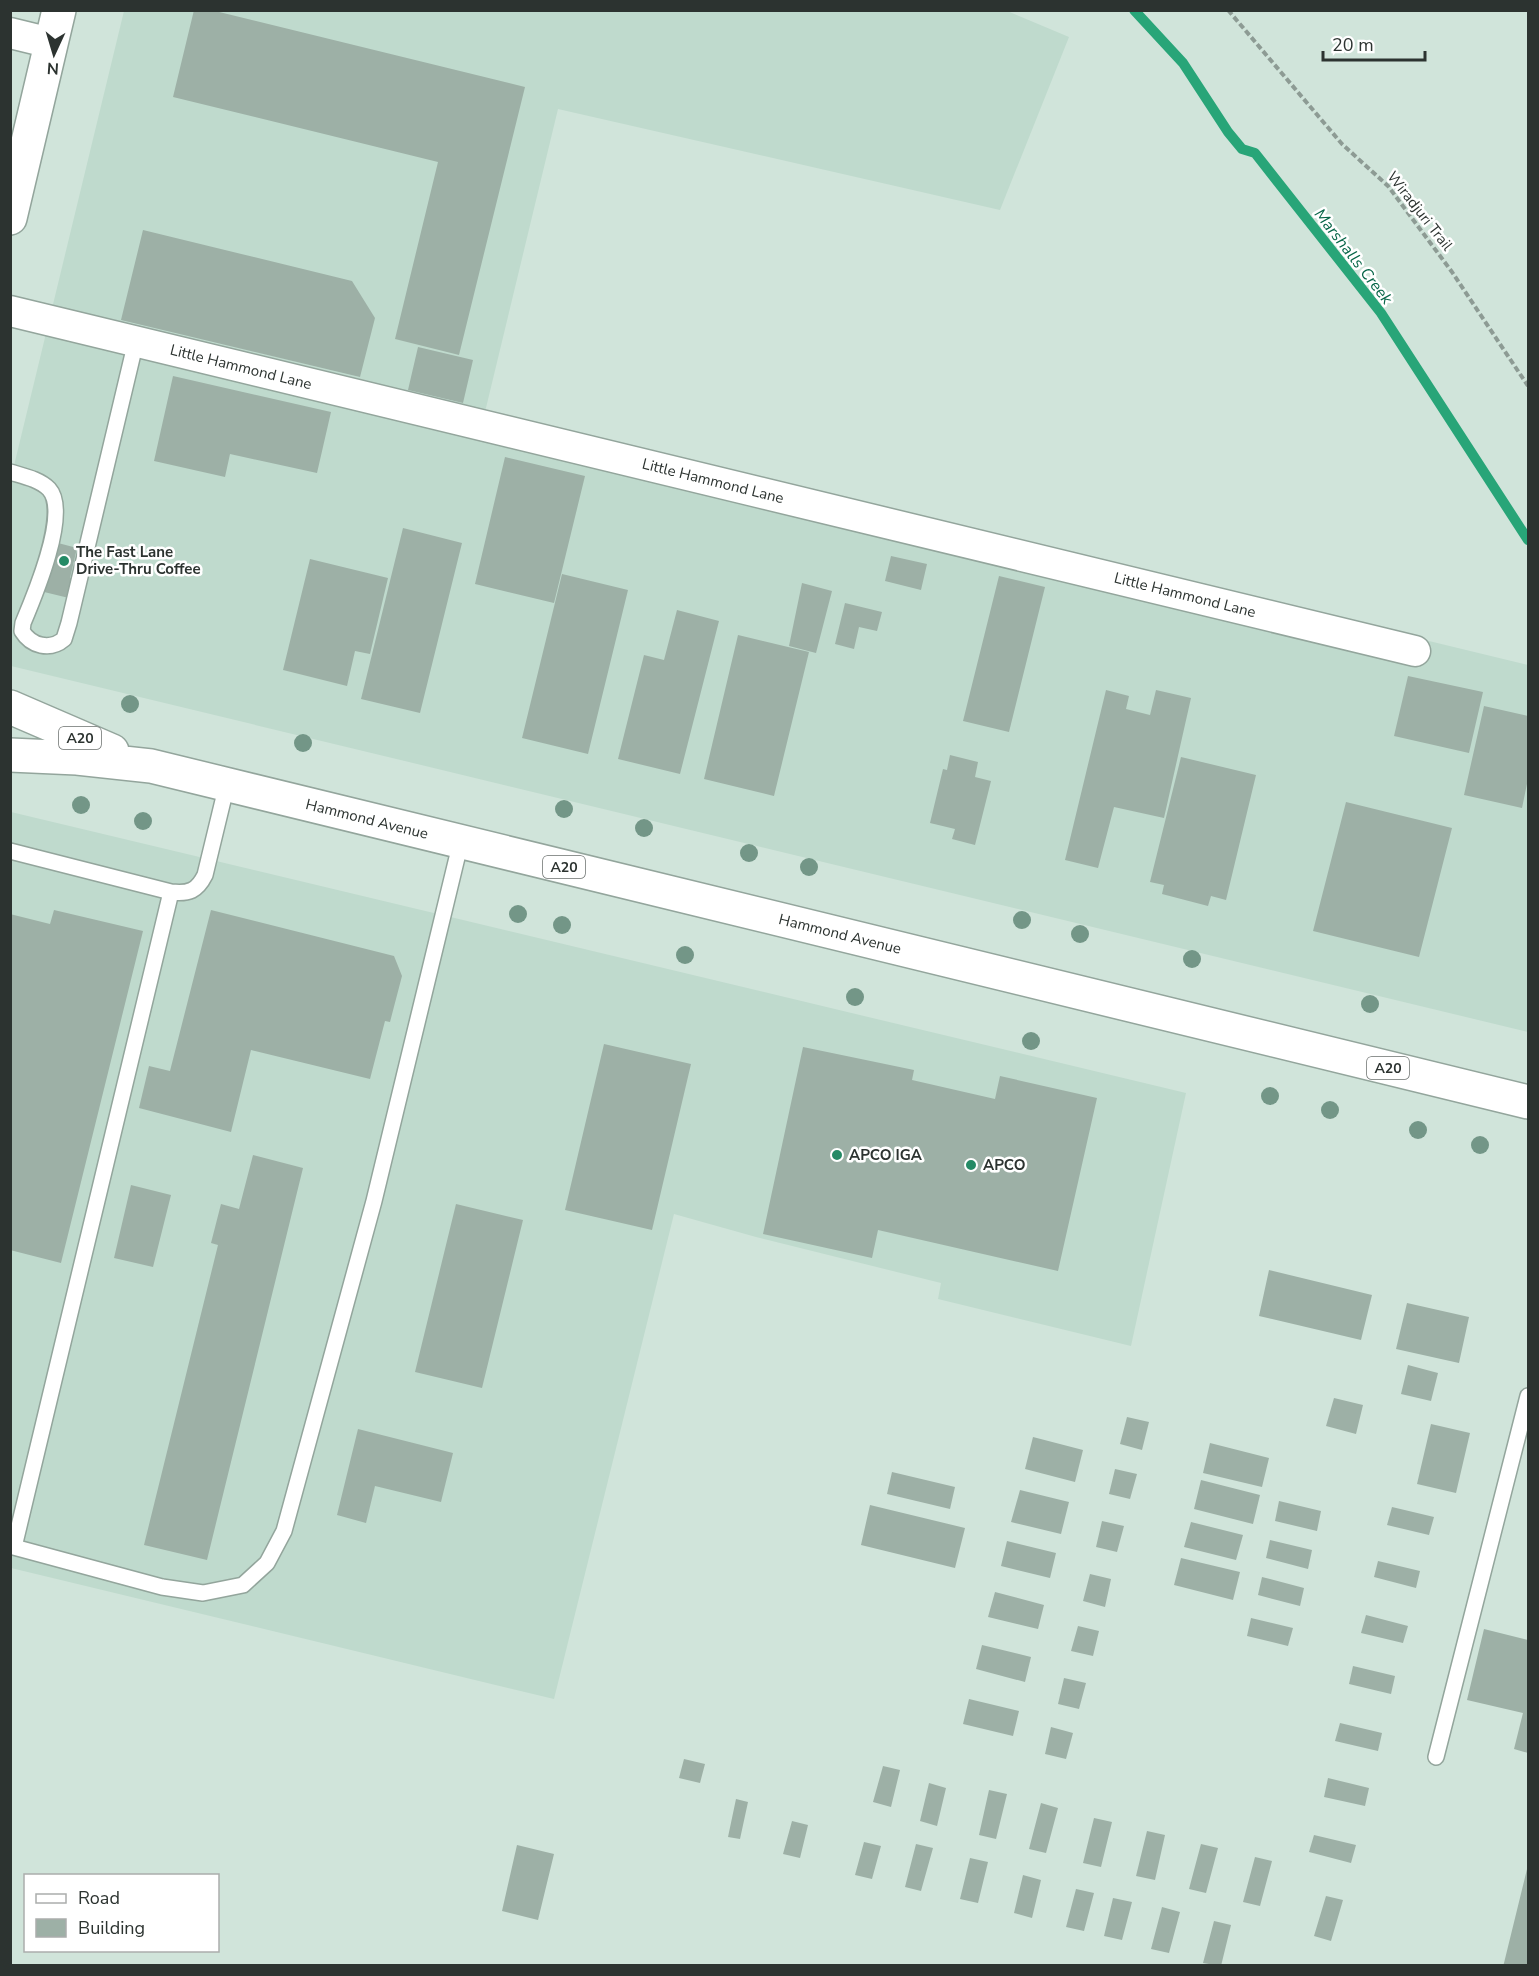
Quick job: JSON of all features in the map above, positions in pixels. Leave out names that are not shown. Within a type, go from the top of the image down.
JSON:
[{"type":"main road","points":[[10,218],[59,10]]},
{"type":"main road","name":"Hammond Avenue","points":[[10,706],[150,766]]},
{"type":"main road","name":"Hammond Avenue","points":[[10,755],[77,758],[150,766],[1528,1102]]},
{"type":"street","points":[[10,33],[51,43]]},
{"type":"street","name":"Little Hammond Lane","points":[[10,311],[1415,651]]},
{"type":"lane","points":[[10,472],[36,480],[48,488],[53,495],[57,509],[44,567],[22,631],[31,642],[43,646],[53,645],[64,639],[69,622],[136,341]]},
{"type":"lane","points":[[10,851],[171,892],[193,891],[200,886],[206,875],[227,784]]},
{"type":"lane","points":[[171,892],[12,1546],[162,1587],[203,1593],[243,1585],[267,1563],[284,1531],[371,1213],[461,842]]},
{"type":"lane","points":[[1436,1757],[1528,1396]]},
{"type":"path","name":"Wiradjuri Trail","points":[[1228,10],[1342,144],[1388,186],[1452,272],[1528,386]]},
{"type":"shaded area","points":[[124,11],[1007,11],[1069,37],[1000,210],[558,109],[485,412],[1528,665],[1528,1032],[11,666],[11,478]]},
{"type":"shaded area","points":[[11,812],[1186,1093],[1131,1346],[938,1299],[941,1283],[674,1214],[554,1699],[11,1568]]},
{"type":"building","points":[[194,10],[211,10],[525,87],[459,355],[395,339],[438,162],[173,97]]},
{"type":"building","points":[[143,230],[352,281],[375,318],[360,377],[121,320]]},
{"type":"building","points":[[418,347],[473,360],[463,403],[408,390]]},
{"type":"building","points":[[173,376],[331,412],[317,473],[230,454],[225,477],[154,461]]},
{"type":"building","points":[[505,457],[585,476],[554,603],[475,584]]},
{"type":"building","points":[[403,528],[462,543],[420,713],[361,699]]},
{"type":"building","name":"The Fast Lane Drive-Thru Coffee","points":[[58,543],[77,548],[70,578],[77,580],[73,599],[40,591],[45,572],[51,573]]},
{"type":"building","points":[[891,556],[927,564],[921,590],[885,581]]},
{"type":"building","points":[[310,559],[388,578],[370,654],[355,651],[347,686],[283,670]]},
{"type":"building","points":[[562,574],[628,590],[588,754],[522,738]]},
{"type":"building","points":[[999,576],[1045,587],[1009,732],[963,721]]},
{"type":"building","points":[[802,583],[832,591],[816,653],[789,646]]},
{"type":"building","points":[[845,603],[882,612],[877,631],[859,627],[854,649],[835,644]]},
{"type":"building","points":[[677,610],[719,621],[680,774],[618,759],[644,655],[664,660]]},
{"type":"building","points":[[738,635],[809,652],[774,796],[704,779]]},
{"type":"building","points":[[1408,676],[1483,692],[1469,753],[1394,736]]},
{"type":"building","points":[[1106,690],[1129,696],[1126,709],[1150,715],[1156,690],[1191,698],[1164,818],[1114,807],[1098,868],[1065,860]]},
{"type":"building","points":[[1484,706],[1528,716],[1528,779],[1522,808],[1464,795]]},
{"type":"building","points":[[950,755],[978,762],[975,777],[991,781],[975,845],[952,839],[955,829],[930,823],[943,769],[947,770]]},
{"type":"building","points":[[1181,757],[1256,775],[1226,900],[1211,896],[1208,906],[1162,894],[1164,885],[1150,882]]},
{"type":"building","points":[[1346,802],[1452,828],[1419,957],[1313,931]]},
{"type":"building","points":[[54,910],[143,931],[61,1263],[10,1250],[10,914],[50,924]]},
{"type":"building","points":[[211,910],[394,956],[402,976],[390,1022],[385,1021],[370,1079],[251,1050],[231,1132],[139,1108],[149,1066],[170,1071]]},
{"type":"building","points":[[604,1044],[691,1064],[652,1230],[565,1210]]},
{"type":"building","points":[[803,1047],[914,1070],[912,1080],[995,1099],[1000,1076],[1097,1098],[1058,1271],[878,1230],[872,1258],[763,1234]]},
{"type":"building","points":[[253,1155],[303,1168],[207,1560],[144,1545],[218,1245],[211,1243],[221,1204],[239,1209]]},
{"type":"building","points":[[131,1185],[171,1195],[153,1267],[114,1258]]},
{"type":"building","points":[[456,1204],[523,1220],[482,1388],[415,1372]]},
{"type":"building","points":[[1269,1270],[1372,1295],[1361,1340],[1259,1316]]},
{"type":"building","points":[[1407,1303],[1469,1317],[1459,1363],[1396,1349]]},
{"type":"building","points":[[1408,1365],[1438,1373],[1431,1401],[1401,1394]]},
{"type":"building","points":[[1334,1398],[1363,1405],[1356,1434],[1326,1426]]},
{"type":"building","points":[[1127,1417],[1149,1422],[1142,1450],[1120,1444]]},
{"type":"building","points":[[1431,1424],[1470,1433],[1456,1493],[1417,1484]]},
{"type":"building","points":[[358,1429],[453,1453],[441,1502],[375,1486],[366,1523],[337,1515]]},
{"type":"building","points":[[1033,1437],[1083,1450],[1075,1482],[1025,1469]]},
{"type":"building","points":[[1210,1443],[1269,1458],[1262,1487],[1203,1473]]},
{"type":"building","points":[[1115,1469],[1137,1474],[1130,1499],[1109,1494]]},
{"type":"building","points":[[892,1472],[955,1487],[950,1509],[887,1494]]},
{"type":"building","points":[[1201,1480],[1260,1495],[1253,1524],[1194,1509]]},
{"type":"building","points":[[1020,1490],[1069,1502],[1061,1534],[1011,1522]]},
{"type":"building","points":[[1279,1501],[1321,1511],[1317,1531],[1275,1521]]},
{"type":"building","points":[[870,1505],[965,1528],[955,1568],[861,1545]]},
{"type":"building","points":[[1392,1507],[1434,1517],[1429,1535],[1387,1525]]},
{"type":"building","points":[[1102,1521],[1124,1526],[1117,1552],[1096,1547]]},
{"type":"building","points":[[1191,1522],[1243,1535],[1236,1560],[1184,1547]]},
{"type":"building","points":[[1270,1540],[1312,1550],[1308,1569],[1266,1558]]},
{"type":"building","points":[[1007,1541],[1056,1553],[1050,1578],[1001,1566]]},
{"type":"building","points":[[1181,1558],[1240,1572],[1233,1600],[1174,1585]]},
{"type":"building","points":[[1378,1561],[1420,1571],[1416,1588],[1374,1577]]},
{"type":"building","points":[[1090,1574],[1111,1579],[1105,1607],[1083,1601]]},
{"type":"building","points":[[1262,1577],[1304,1588],[1300,1606],[1258,1595]]},
{"type":"building","points":[[995,1592],[1044,1605],[1038,1629],[988,1617]]},
{"type":"building","points":[[1366,1615],[1408,1626],[1403,1643],[1361,1633]]},
{"type":"building","points":[[1251,1618],[1293,1628],[1288,1646],[1247,1636]]},
{"type":"building","points":[[1078,1626],[1099,1631],[1093,1656],[1071,1651]]},
{"type":"building","points":[[1484,1629],[1528,1640],[1528,1753],[1514,1749],[1523,1713],[1467,1700]]},
{"type":"building","points":[[982,1645],[1031,1657],[1025,1682],[976,1669]]},
{"type":"building","points":[[1353,1666],[1395,1676],[1391,1694],[1349,1684]]},
{"type":"building","points":[[1064,1678],[1086,1683],[1079,1709],[1058,1704]]},
{"type":"building","points":[[969,1699],[1019,1711],[1013,1736],[963,1724]]},
{"type":"building","points":[[1340,1723],[1382,1733],[1378,1751],[1335,1741]]},
{"type":"building","points":[[1051,1727],[1073,1733],[1066,1759],[1045,1754]]},
{"type":"building","points":[[684,1759],[705,1764],[700,1783],[679,1778]]},
{"type":"building","points":[[883,1766],[900,1770],[891,1807],[873,1802]]},
{"type":"building","points":[[1328,1778],[1369,1788],[1365,1806],[1324,1797]]},
{"type":"building","points":[[929,1783],[946,1788],[937,1826],[920,1821]]},
{"type":"building","points":[[989,1790],[1007,1794],[996,1839],[979,1835]]},
{"type":"building","points":[[736,1799],[748,1802],[740,1839],[728,1837]]},
{"type":"building","points":[[1041,1803],[1058,1808],[1046,1853],[1029,1849]]},
{"type":"building","points":[[1094,1818],[1112,1822],[1101,1867],[1083,1863]]},
{"type":"building","points":[[792,1821],[808,1825],[800,1858],[783,1854]]},
{"type":"building","points":[[1147,1831],[1165,1835],[1155,1880],[1136,1876]]},
{"type":"building","points":[[1314,1835],[1356,1845],[1351,1863],[1309,1852]]},
{"type":"building","points":[[864,1842],[881,1846],[872,1879],[855,1875]]},
{"type":"building","points":[[916,1844],[933,1848],[921,1891],[905,1887]]},
{"type":"building","points":[[1201,1844],[1218,1848],[1206,1893],[1189,1889]]},
{"type":"building","points":[[517,1845],[554,1854],[538,1920],[502,1911]]},
{"type":"building","points":[[1255,1857],[1272,1861],[1260,1906],[1243,1902]]},
{"type":"building","points":[[970,1858],[988,1862],[978,1903],[960,1899]]},
{"type":"building","points":[[1528,1865],[1528,1966],[1503,1966],[1504,1963]]},
{"type":"building","points":[[1023,1875],[1041,1880],[1032,1918],[1014,1913]]},
{"type":"building","points":[[1076,1889],[1094,1893],[1084,1931],[1066,1927]]},
{"type":"building","points":[[1326,1896],[1343,1900],[1331,1941],[1314,1936]]},
{"type":"building","points":[[1113,1898],[1132,1902],[1122,1940],[1104,1936]]},
{"type":"building","points":[[1162,1907],[1180,1912],[1169,1953],[1151,1949]]},
{"type":"building","points":[[1214,1921],[1231,1925],[1221,1966],[1203,1963]]},
{"type":"waterway","name":"Marshalls Creek","points":[[1134,10],[1183,63],[1228,132],[1242,149],[1255,153],[1381,313],[1528,540]]},
{"type":"place","name":"The Fast Lane Drive-Thru Coffee","points":[[64,561]]},
{"type":"place","name":"APCO IGA","points":[[837,1155]]},
{"type":"place","name":"APCO","points":[[971,1165]]}]
